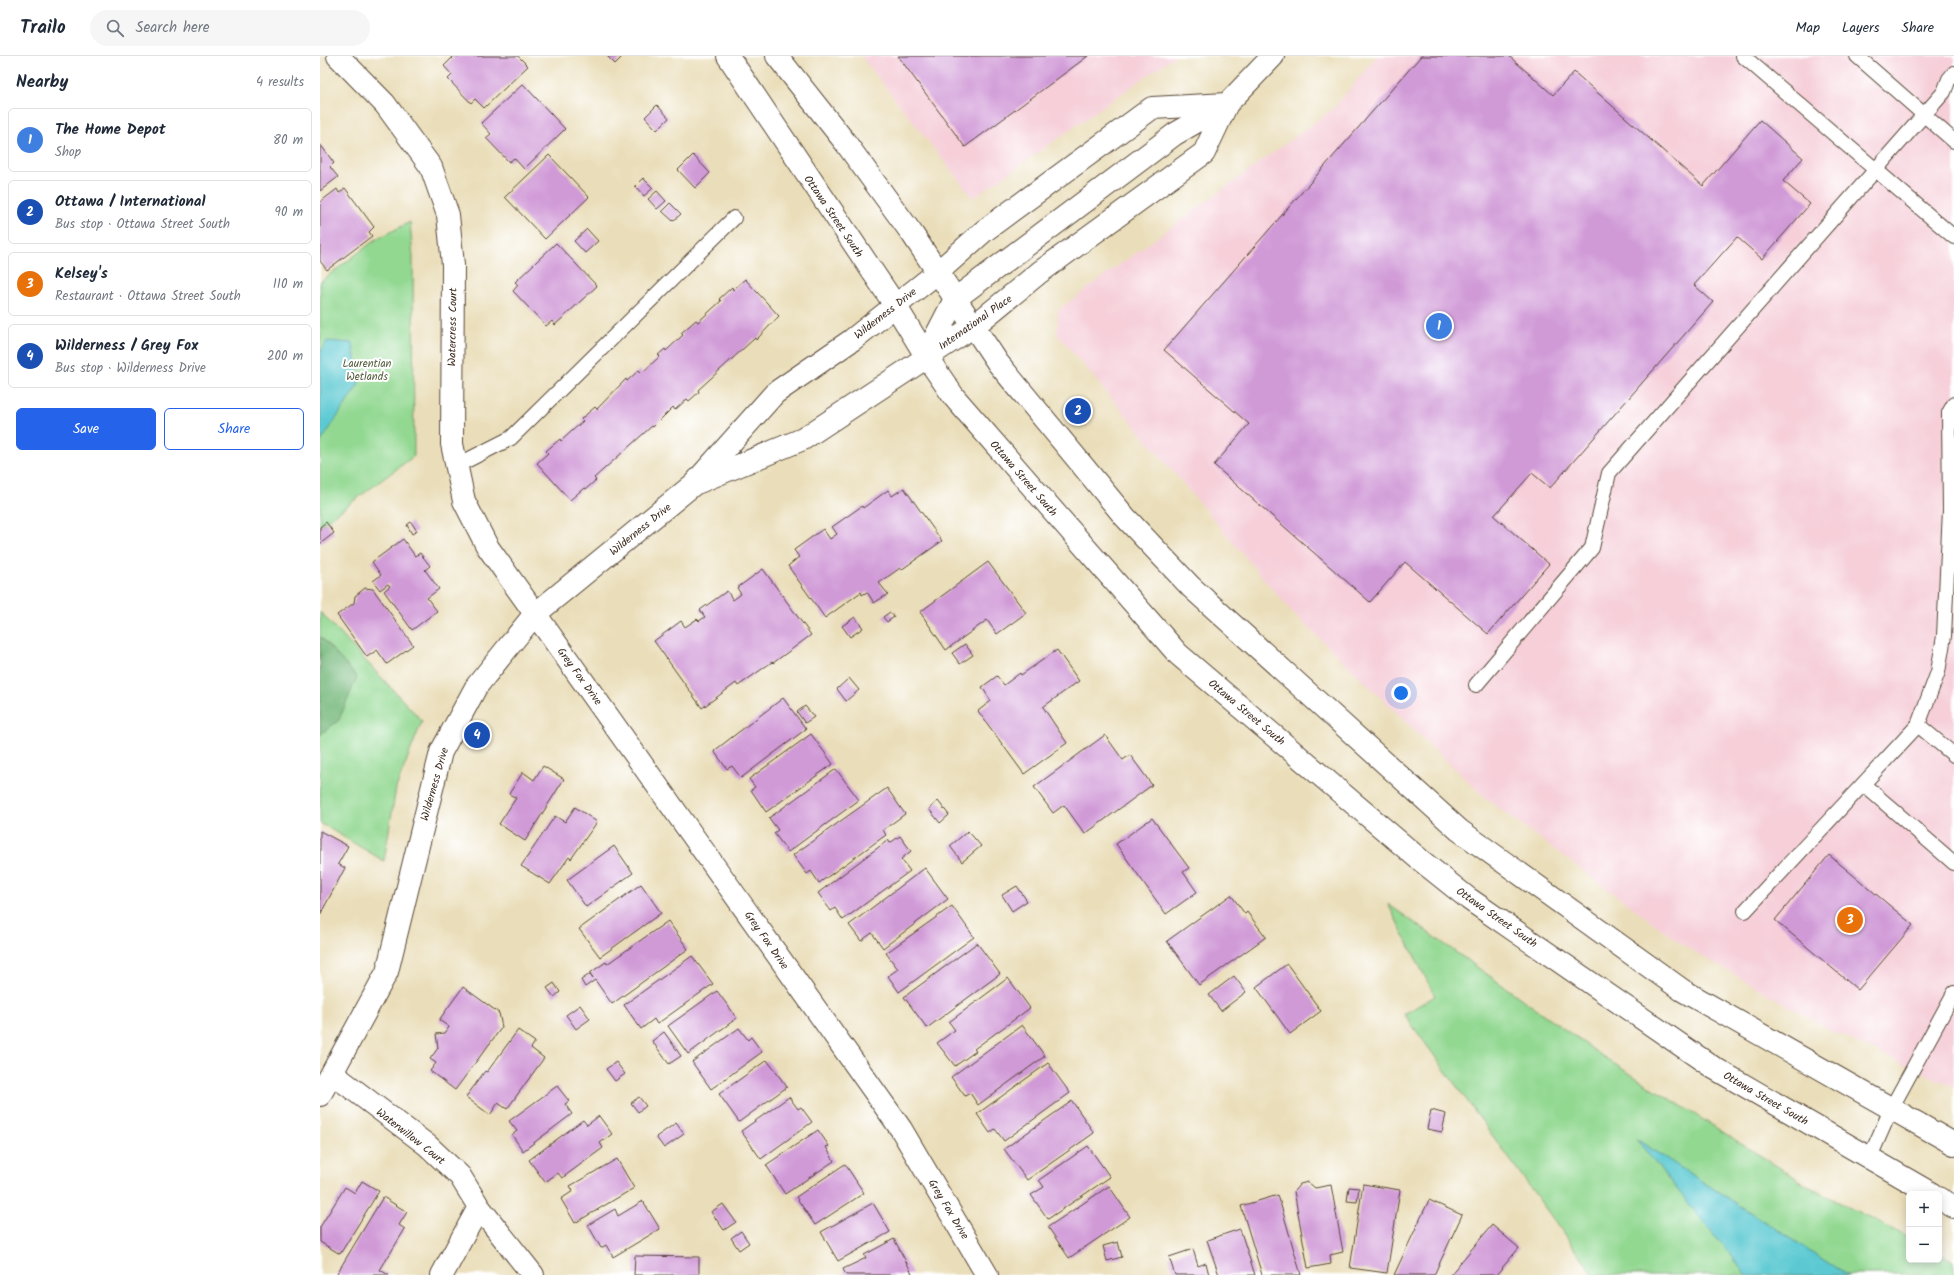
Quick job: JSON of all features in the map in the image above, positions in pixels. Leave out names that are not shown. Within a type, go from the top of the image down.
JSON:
[{"type":"street","name":"Watercress Court","points":[[338,56],[385,104],[431,167],[448,215],[454,265],[452,444],[456,466],[464,501],[486,546],[534,614]]},
{"type":"street","name":"Ottawa Street South","points":[[728,56],[895,305],[926,356],[954,397],[1178,654],[1469,899],[1714,1068],[1927,1191]]},
{"type":"street","points":[[777,56],[845,142],[938,272],[998,363],[1125,517],[1191,587],[1459,830],[1682,990],[1892,1107],[1954,1144]]},
{"type":"street","name":"International Place","points":[[926,356],[955,299],[1175,134],[1227,104],[1273,56]]},
{"type":"street","points":[[938,272],[984,231],[1152,108],[1227,104]]},
{"type":"street","name":"International Place","points":[[926,356],[974,326],[1040,272],[1204,153],[1227,104]]},
{"type":"street","name":"Wilderness Drive","points":[[320,1095],[333,1074],[387,972],[440,752],[476,687],[534,614],[694,484],[775,393],[852,340],[938,272]]},
{"type":"street","name":"Wilderness Drive","points":[[694,484],[803,439],[926,356]]},
{"type":"street","name":"Grey Fox Drive","points":[[534,614],[901,1129],[987,1275]]},
{"type":"street","name":"Waterwillow Court","points":[[333,1074],[427,1145],[460,1176],[478,1207],[533,1275]]},
{"type":"street","points":[[1942,1200],[1954,1207]]},
{"type":"street","points":[[442,1275],[478,1207]]},
{"type":"lane","points":[[1743,56],[1954,237]]},
{"type":"lane","points":[[1857,56],[1954,141]]},
{"type":"lane","points":[[1476,685],[1592,548],[1609,473],[1944,92],[1948,79],[1954,73]]},
{"type":"lane","points":[[456,466],[511,438],[734,218]]},
{"type":"lane","points":[[1745,911],[1918,725],[1938,672],[1944,636],[1952,509],[1948,413],[1954,404]]},
{"type":"lane","points":[[1918,725],[1954,755]]},
{"type":"lane","points":[[1863,784],[1954,863]]},
{"type":"lane","points":[[1870,1157],[1892,1107],[1954,993]]},
{"type":"shaded area","points":[[861,56],[1175,56],[973,198]]},
{"type":"shaded area","points":[[1377,56],[1954,56],[1954,1087],[1832,1031],[1683,945],[1484,797],[1290,610],[1057,334],[1058,310],[1333,109]]},
{"type":"green space","name":"Laurentian Wetlands","points":[[410,222],[413,257],[414,456],[320,526],[320,282],[375,240]]},
{"type":"green space","points":[[320,612],[422,721],[396,788],[384,861],[320,823]]},
{"type":"green space","points":[[320,636],[357,677],[339,720],[320,735]]},
{"type":"green space","points":[[1388,904],[1605,1058],[1815,1190],[1906,1236],[1906,1263],[1942,1263],[1942,1255],[1954,1261],[1954,1275],[1594,1275],[1404,1014],[1435,996]]},
{"type":"water","points":[[327,341],[353,343],[359,384],[320,443],[320,353]]},
{"type":"water","points":[[1636,1139],[1848,1275],[1747,1275]]},
{"type":"building","points":[[454,56],[518,56],[528,66],[484,108],[475,99],[471,103],[448,79],[452,75],[444,66]]},
{"type":"building","points":[[607,56],[620,56],[621,58],[615,64]]},
{"type":"building","points":[[898,56],[1088,56],[965,147]]},
{"type":"building","points":[[1421,56],[1509,56],[1553,95],[1574,72],[1703,186],[1760,120],[1803,158],[1783,181],[1810,204],[1762,259],[1737,237],[1694,285],[1713,302],[1550,488],[1532,473],[1494,516],[1549,564],[1488,634],[1405,562],[1370,602],[1214,465],[1249,424],[1164,350]]},
{"type":"building","points":[[523,84],[565,129],[524,169],[514,158],[509,162],[486,138],[491,134],[481,123]]},
{"type":"building","points":[[657,105],[669,118],[657,130],[645,117]]},
{"type":"building","points":[[320,144],[334,163],[330,167],[338,177],[320,191]]},
{"type":"building","points":[[549,155],[589,197],[545,239],[505,197]]},
{"type":"building","points":[[693,155],[710,173],[695,188],[678,170]]},
{"type":"building","points":[[643,178],[653,188],[644,196],[635,186]]},
{"type":"building","points":[[345,188],[374,227],[369,232],[372,236],[327,270],[320,261],[320,202],[337,189],[339,193]]},
{"type":"building","points":[[657,191],[666,201],[657,209],[648,199]]},
{"type":"building","points":[[670,203],[681,214],[673,221],[662,211]]},
{"type":"building","points":[[587,229],[598,241],[585,253],[574,241]]},
{"type":"building","points":[[556,243],[597,286],[555,325],[552,321],[546,326],[513,291],[518,285],[515,282]]},
{"type":"building","points":[[745,279],[779,316],[756,340],[755,338],[698,390],[699,392],[689,401],[687,399],[675,410],[673,407],[653,427],[652,426],[594,478],[596,480],[570,500],[537,463],[548,453],[546,451],[560,439],[561,441],[583,421],[581,419],[595,407],[597,409],[626,379],[627,381],[639,370],[642,373],[660,356],[658,355],[665,349],[666,351],[683,335],[681,333],[696,320],[698,322],[721,301],[719,299],[732,287],[733,290]]},
{"type":"building","points":[[904,488],[942,541],[901,570],[900,568],[879,583],[888,594],[874,603],[867,592],[862,595],[861,592],[825,618],[788,566],[799,557],[794,550],[823,529],[830,539],[837,534],[832,527],[862,506],[863,508],[888,490],[892,496]]},
{"type":"building","points":[[326,522],[334,533],[320,544],[320,527]]},
{"type":"building","points":[[411,522],[417,531],[412,534],[407,525]]},
{"type":"building","points":[[403,539],[415,556],[420,553],[430,566],[425,570],[439,589],[427,598],[437,611],[412,630],[384,591],[390,586],[388,584],[380,590],[373,581],[381,575],[372,562]]},
{"type":"building","points":[[988,562],[1026,613],[997,634],[987,620],[946,650],[920,612]]},
{"type":"building","points":[[763,569],[811,635],[773,663],[772,662],[738,686],[736,683],[702,708],[654,641],[681,621],[685,627],[697,619],[699,621],[705,617],[700,610],[727,591],[733,600],[741,594],[737,588]]},
{"type":"building","points":[[365,588],[373,589],[413,645],[387,664],[377,650],[367,657],[337,615],[354,603],[355,596]]},
{"type":"building","points":[[890,612],[894,617],[887,622],[883,617]]},
{"type":"building","points":[[855,617],[863,628],[850,637],[842,626]]},
{"type":"building","points":[[965,644],[973,655],[960,664],[952,653]]},
{"type":"building","points":[[1057,650],[1079,681],[1043,707],[1067,743],[1024,774],[978,711],[991,701],[982,687],[997,676],[1004,685]]},
{"type":"building","points":[[849,678],[859,690],[846,701],[837,689]]},
{"type":"building","points":[[783,698],[806,729],[741,778],[732,766],[727,769],[714,751]]},
{"type":"building","points":[[805,706],[814,717],[805,723],[797,712]]},
{"type":"building","points":[[811,734],[833,764],[766,812],[751,790],[755,787],[749,779]]},
{"type":"building","points":[[1105,735],[1123,760],[1130,755],[1152,785],[1085,834],[1064,805],[1053,813],[1034,787]]},
{"type":"building","points":[[543,766],[564,779],[525,841],[499,824],[516,798],[509,794],[523,772],[534,780]]},
{"type":"building","points":[[836,769],[859,800],[788,852],[774,833],[778,830],[769,818]]},
{"type":"building","points":[[887,788],[905,814],[883,830],[886,835],[819,883],[811,871],[807,874],[793,855]]},
{"type":"building","points":[[938,801],[949,815],[940,823],[929,809]]},
{"type":"building","points":[[575,807],[597,822],[571,859],[569,857],[550,884],[521,866],[555,816],[565,822]]},
{"type":"building","points":[[1152,818],[1189,868],[1183,872],[1197,892],[1166,914],[1116,844]]},
{"type":"building","points":[[320,831],[348,846],[338,864],[345,868],[320,915]]},
{"type":"building","points":[[968,831],[981,846],[962,862],[950,846]]},
{"type":"building","points":[[900,836],[911,851],[901,859],[910,871],[843,920],[835,908],[831,911],[818,893],[888,840],[890,843]]},
{"type":"building","points":[[614,846],[633,873],[586,907],[567,880]]},
{"type":"building","points":[[1829,855],[1913,925],[1858,990],[1775,920]]},
{"type":"building","points":[[925,868],[948,899],[883,948],[872,933],[861,941],[849,925]]},
{"type":"building","points":[[641,884],[661,913],[600,957],[579,929]]},
{"type":"building","points":[[1017,886],[1027,901],[1012,911],[1002,895]]},
{"type":"building","points":[[1231,895],[1245,914],[1247,912],[1266,937],[1199,985],[1167,941]]},
{"type":"building","points":[[952,906],[974,937],[899,992],[888,976],[898,969],[886,953]]},
{"type":"building","points":[[668,921],[688,949],[612,1004],[595,980],[585,987],[581,980],[590,974],[593,978],[590,973],[606,962],[607,964]]},
{"type":"building","points":[[977,943],[1000,974],[927,1028],[904,997]]},
{"type":"building","points":[[692,956],[713,984],[657,1024],[654,1019],[641,1029],[624,1005]]},
{"type":"building","points":[[1287,964],[1321,1011],[1290,1034],[1256,987]]},
{"type":"building","points":[[1234,976],[1246,992],[1221,1011],[1209,995]]},
{"type":"building","points":[[1008,978],[1030,1008],[974,1049],[976,1051],[955,1066],[937,1043],[955,1030],[949,1022]]},
{"type":"building","points":[[554,983],[560,992],[554,997],[547,988]]},
{"type":"building","points":[[463,987],[499,1013],[502,1027],[455,1090],[430,1071],[436,1063],[430,1059],[438,1048],[436,1034],[445,1033],[449,1027],[439,1020]]},
{"type":"building","points":[[717,991],[737,1018],[688,1054],[668,1026]]},
{"type":"building","points":[[580,1005],[590,1019],[576,1029],[566,1015]]},
{"type":"building","points":[[1022,1025],[1045,1056],[978,1105],[970,1093],[965,1096],[951,1077]]},
{"type":"building","points":[[739,1028],[748,1040],[751,1037],[762,1052],[711,1089],[692,1062]]},
{"type":"building","points":[[518,1030],[535,1042],[531,1048],[544,1058],[507,1109],[498,1103],[490,1115],[466,1097],[485,1071],[487,1072]]},
{"type":"building","points":[[664,1032],[681,1056],[669,1064],[652,1041]]},
{"type":"building","points":[[767,1060],[787,1087],[739,1122],[719,1094]]},
{"type":"building","points":[[616,1062],[625,1074],[615,1081],[606,1069]]},
{"type":"building","points":[[1048,1063],[1070,1093],[1004,1141],[995,1129],[990,1133],[977,1114]]},
{"type":"building","points":[[557,1086],[569,1101],[565,1104],[572,1114],[523,1151],[512,1135],[517,1131],[509,1121]]},
{"type":"building","points":[[639,1097],[646,1106],[638,1112],[631,1103]]},
{"type":"building","points":[[789,1097],[798,1109],[801,1107],[812,1122],[761,1159],[741,1131]]},
{"type":"building","points":[[1072,1101],[1094,1133],[1027,1180],[1004,1149]]},
{"type":"building","points":[[1431,1110],[1446,1114],[1442,1132],[1427,1129]]},
{"type":"building","points":[[599,1116],[612,1134],[600,1143],[603,1148],[562,1178],[558,1173],[545,1182],[529,1160],[583,1120],[587,1125]]},
{"type":"building","points":[[676,1123],[684,1134],[664,1148],[656,1137]]},
{"type":"building","points":[[818,1130],[829,1146],[826,1147],[834,1161],[785,1194],[766,1165]]},
{"type":"building","points":[[1088,1146],[1110,1177],[1048,1219],[1031,1195],[1044,1187],[1039,1180]]},
{"type":"building","points":[[617,1159],[634,1188],[575,1223],[561,1199],[573,1191],[570,1186]]},
{"type":"building","points":[[845,1164],[864,1193],[815,1225],[796,1197]]},
{"type":"building","points":[[362,1181],[379,1191],[340,1254],[320,1242],[320,1227],[345,1187],[355,1193]]},
{"type":"building","points":[[1308,1182],[1315,1188],[1331,1185],[1343,1252],[1330,1255],[1331,1264],[1308,1268],[1294,1191],[1300,1184]]},
{"type":"building","points":[[1363,1184],[1400,1190],[1387,1273],[1350,1268]]},
{"type":"building","points":[[1109,1186],[1130,1217],[1069,1258],[1048,1227]]},
{"type":"building","points":[[1349,1187],[1359,1188],[1357,1202],[1347,1201]]},
{"type":"building","points":[[1278,1195],[1301,1275],[1262,1275],[1241,1206]]},
{"type":"building","points":[[383,1197],[407,1212],[399,1225],[405,1229],[380,1270],[389,1275],[336,1275]]},
{"type":"building","points":[[1429,1200],[1462,1215],[1434,1275],[1394,1275]]},
{"type":"building","points":[[643,1201],[660,1229],[613,1257],[606,1245],[601,1248],[588,1225],[615,1209],[618,1216]]},
{"type":"building","points":[[873,1203],[890,1232],[838,1261],[821,1232]]},
{"type":"building","points":[[723,1204],[736,1222],[724,1230],[711,1212]]},
{"type":"building","points":[[1492,1225],[1519,1248],[1496,1275],[1450,1275]]},
{"type":"building","points":[[1240,1229],[1255,1275],[1219,1275],[1207,1240]]},
{"type":"building","points":[[741,1231],[749,1243],[739,1250],[731,1238]]},
{"type":"building","points":[[894,1239],[912,1273],[908,1275],[846,1275],[843,1269],[866,1258],[864,1255]]},
{"type":"building","points":[[1118,1242],[1122,1257],[1107,1261],[1103,1246]]},
{"type":"building","points":[[1193,1249],[1198,1266],[1206,1263],[1209,1275],[1175,1275],[1169,1257]]},
{"type":"building","points":[[635,1256],[699,1257],[699,1275],[634,1275]]},
{"type":"place","name":"The Home Depot","points":[[1439,326]]},
{"type":"place","name":"Ottawa / International","points":[[1078,411]]},
{"type":"place","name":"Wilderness / Grey Fox","points":[[477,735]]},
{"type":"place","name":"Kelsey's","points":[[1850,920]]}]
